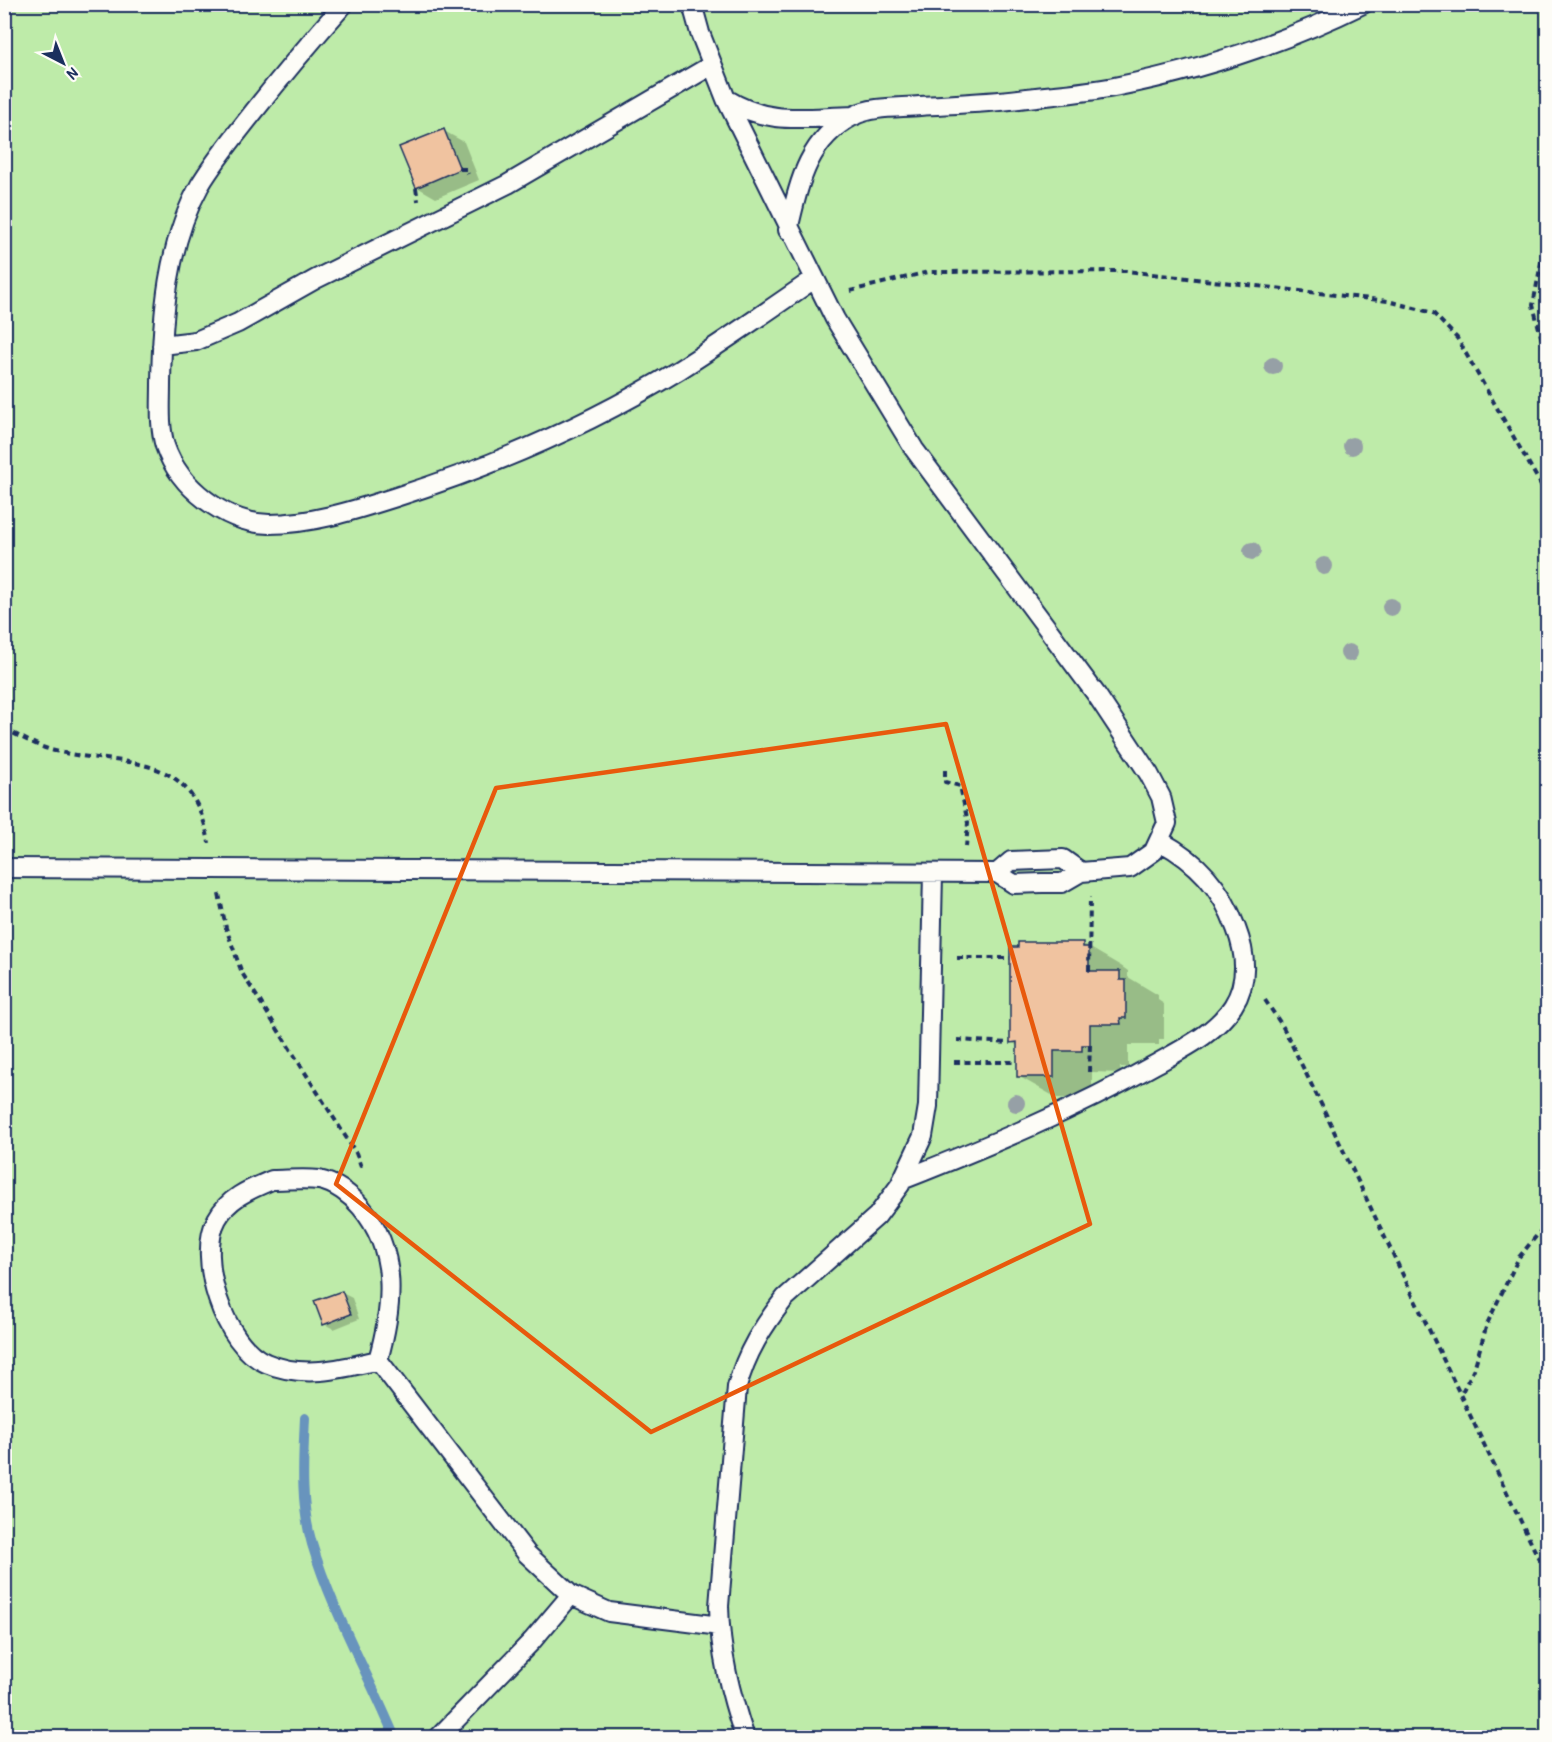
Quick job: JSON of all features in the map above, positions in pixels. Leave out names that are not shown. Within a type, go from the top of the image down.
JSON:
[{"type":"lane","points":[[344,4],[263,100],[200,185],[176,247],[166,296],[160,413],[165,444],[173,464],[186,482],[216,507],[241,519],[264,524],[290,523],[324,518],[423,489],[557,434],[609,409],[678,370],[814,279]]},
{"type":"lane","points":[[4,868],[998,873],[1014,884],[1062,883],[1081,872],[1130,868],[1154,851],[1167,823],[1167,812],[1149,774],[1096,694],[914,449],[825,300],[788,230],[726,99],[692,4]]},
{"type":"lane","points":[[726,99],[758,116],[781,118],[854,116],[879,109],[996,102],[1112,87],[1193,69],[1274,43],[1363,4]]},
{"type":"lane","points":[[162,345],[196,341],[238,323],[316,279],[508,184],[712,64]]},
{"type":"lane","points":[[788,230],[800,177],[807,162],[818,144],[854,116]]},
{"type":"lane","points":[[902,1180],[1031,1128],[1111,1089],[1197,1041],[1232,1007],[1244,977],[1245,963],[1229,910],[1195,863],[1160,842]]},
{"type":"lane","points":[[745,1737],[724,1666],[720,1626],[732,1423],[742,1366],[754,1341],[785,1298],[877,1216],[902,1180],[922,1136],[928,1106],[933,873]]},
{"type":"lane","points":[[272,1179],[320,1180],[350,1194],[373,1221],[386,1249],[391,1282],[388,1323],[378,1360],[319,1372],[282,1369],[264,1363],[241,1344],[222,1315],[212,1273],[212,1239],[216,1220],[230,1202],[272,1179]]},
{"type":"lane","points":[[378,1360],[527,1554],[571,1595],[609,1612],[720,1626]]},
{"type":"lane","points":[[438,1737],[532,1641],[571,1595]]},
{"type":"path","points":[[1548,242],[1544,247],[1533,305],[1548,364]]},
{"type":"path","points":[[825,300],[868,285],[928,272],[1126,271],[1388,301],[1433,313],[1457,338],[1548,497]]},
{"type":"path","points":[[4,729],[54,751],[141,763],[170,775],[188,792],[205,819],[226,928],[242,973],[356,1153],[368,1189],[373,1221]]},
{"type":"path","points":[[945,770],[945,782],[960,786],[968,823],[965,873]]},
{"type":"path","points":[[1089,971],[1090,897]]},
{"type":"path","points":[[981,958],[1010,957]]},
{"type":"path","points":[[1244,977],[1265,999],[1284,1027],[1548,1578]]},
{"type":"path","points":[[981,1042],[1010,1043]]},
{"type":"path","points":[[981,1063],[1016,1062]]},
{"type":"path","points":[[1461,1393],[1474,1369],[1487,1324],[1519,1257],[1548,1222]]},
{"type":"highlighted area","points":[[946,724],[1090,1224],[651,1432],[336,1184],[496,788]]},
{"type":"green space","points":[[4,5],[1547,5],[1547,1737],[5,1737]]},
{"type":"building","points":[[444,129],[460,169],[416,188],[399,147]]},
{"type":"building","points":[[1018,942],[1083,942],[1083,947],[1089,947],[1089,971],[1120,971],[1120,980],[1126,980],[1126,1018],[1120,1018],[1121,1024],[1090,1024],[1090,1045],[1082,1045],[1082,1051],[1054,1051],[1054,1077],[1017,1077],[1017,1042],[1010,1043],[1010,947],[1018,947]]},
{"type":"building","points":[[342,1291],[351,1314],[323,1325],[314,1301]]},
{"type":"waterway","points":[[305,1418],[304,1497],[312,1544],[340,1618],[395,1738]]}]
